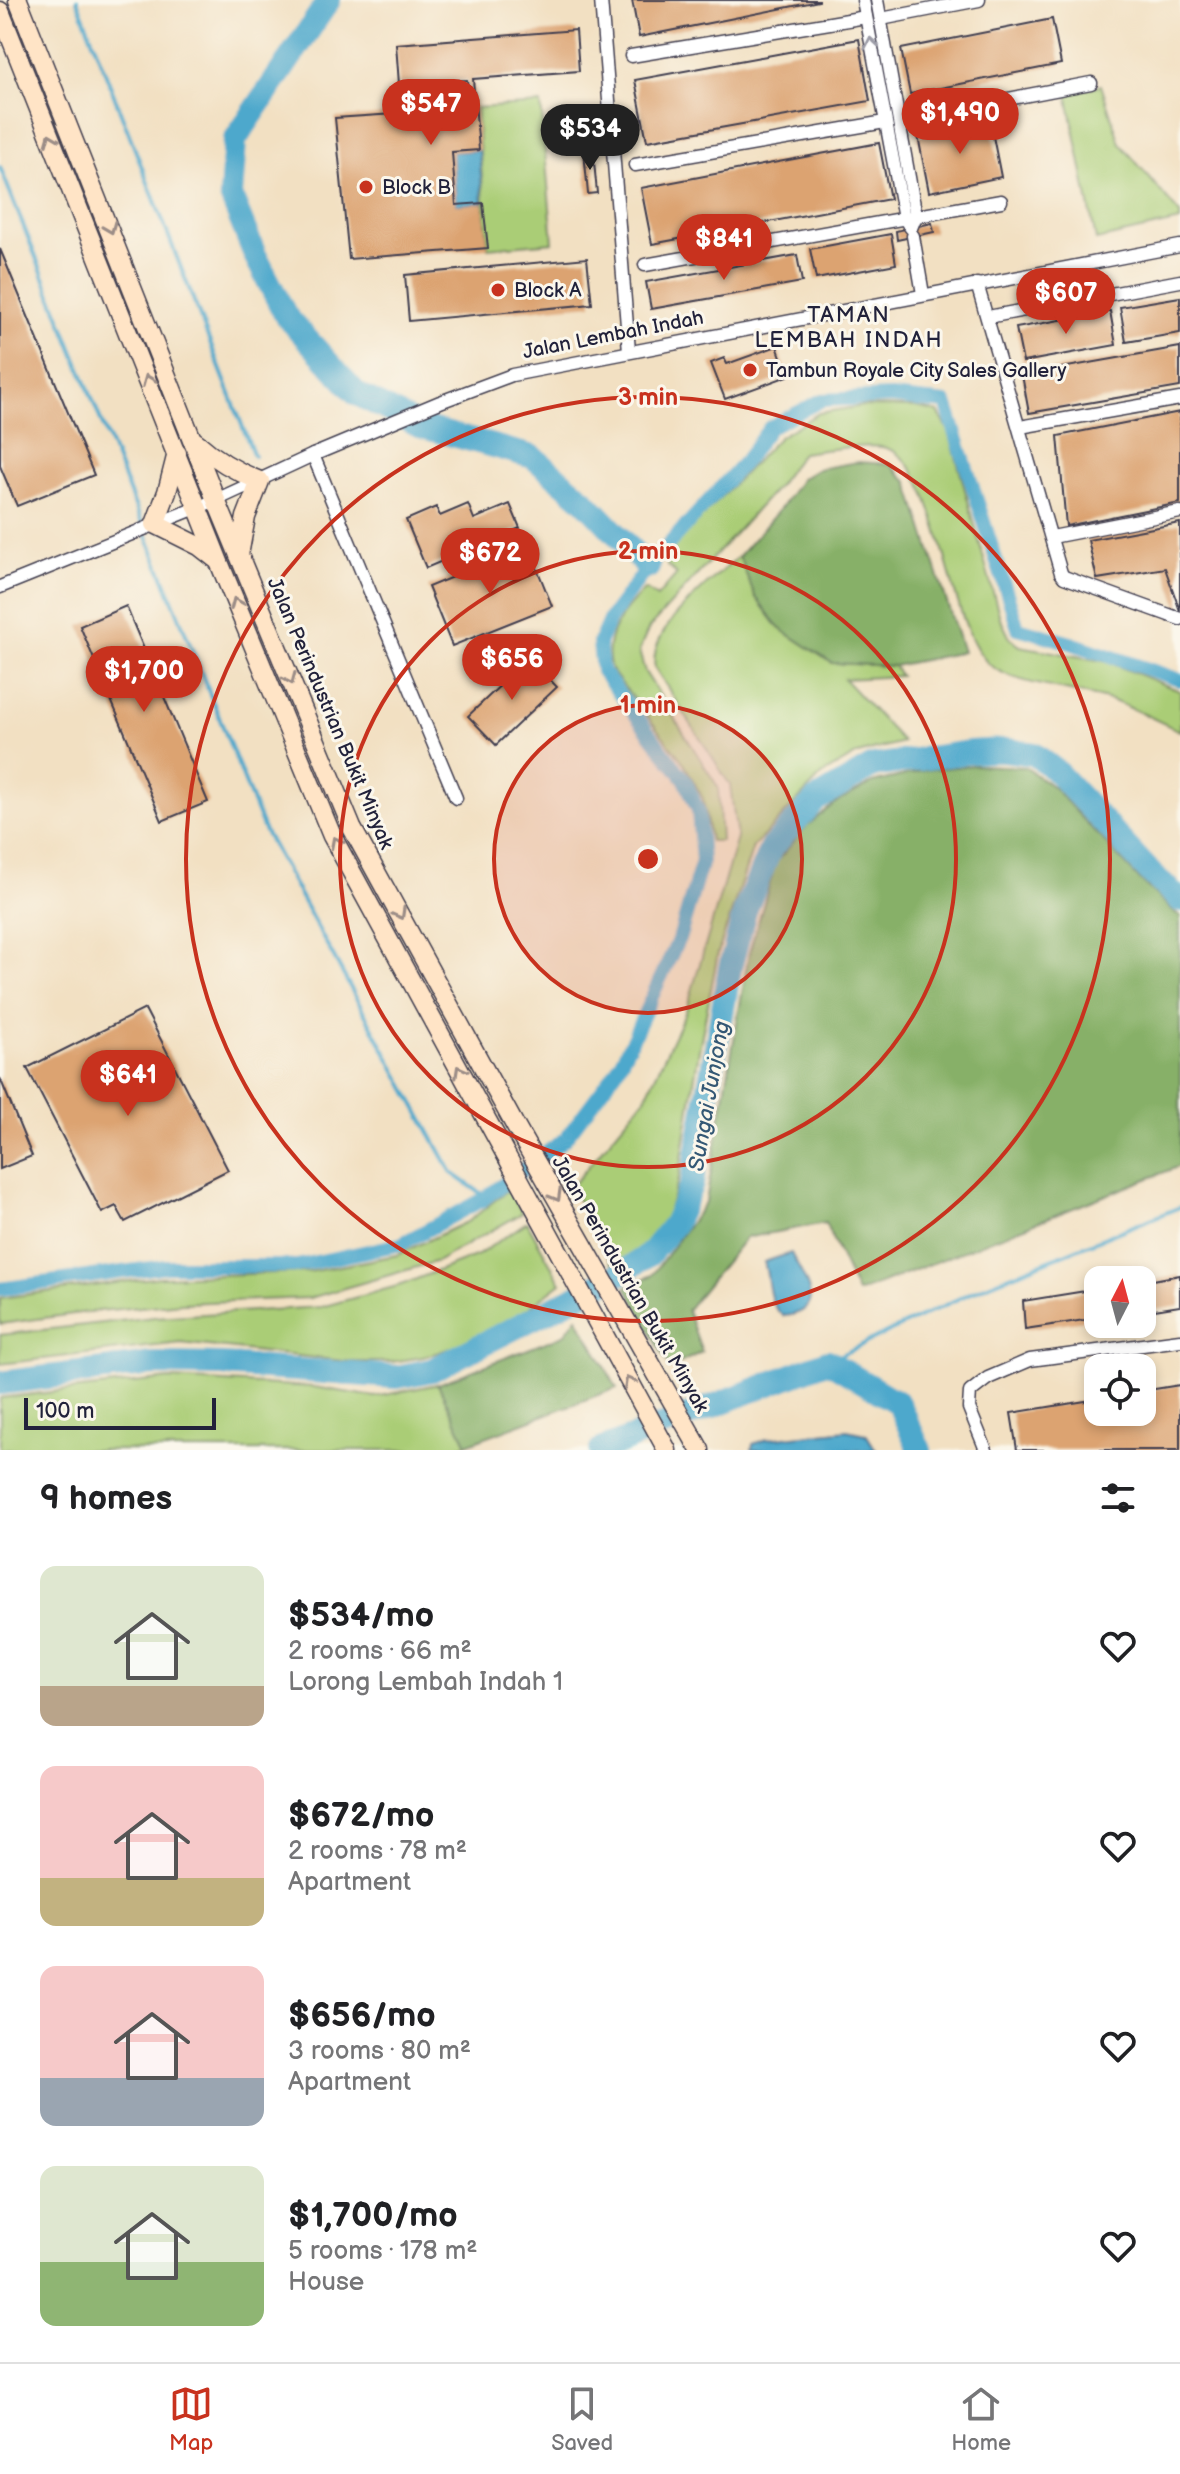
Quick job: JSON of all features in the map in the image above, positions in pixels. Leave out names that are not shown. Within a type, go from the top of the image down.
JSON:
[{"type":"main road","name":"Jalan Perindustrian Bukit Minyak","points":[[18,0],[194,440],[219,562],[332,836],[667,1450]]},
{"type":"main road","name":"Jalan Perindustrian Bukit Minyak","points":[[0,11],[177,453],[239,555],[352,828],[517,1129],[700,1450]]},
{"type":"main road","points":[[194,440],[214,458],[260,481],[246,517],[239,555]]},
{"type":"main road","points":[[177,453],[147,527],[199,546],[219,562]]},
{"type":"street","points":[[601,0],[629,351]]},
{"type":"street","points":[[863,0],[885,122],[910,217]]},
{"type":"street","points":[[877,0],[899,120],[910,217]]},
{"type":"street","points":[[881,19],[979,0]]},
{"type":"street","points":[[631,56],[866,17]]},
{"type":"street","points":[[899,120],[1091,83]]},
{"type":"street","points":[[635,165],[885,122]]},
{"type":"street","points":[[645,265],[1001,201]]},
{"type":"street","points":[[913,236],[923,294]]},
{"type":"street","name":"Jalan Lembah Indah","points":[[0,587],[208,503],[440,402],[512,375],[1180,246]]},
{"type":"street","points":[[988,317],[1180,281]]},
{"type":"street","points":[[977,284],[1061,573],[1064,577],[1180,619]]},
{"type":"street","points":[[1020,427],[1180,399]]},
{"type":"street","points":[[313,455],[456,798]]},
{"type":"street","points":[[1052,537],[1180,512]]},
{"type":"street","points":[[986,1450],[969,1408],[970,1392],[988,1378],[1030,1360],[1180,1340]]},
{"type":"green space","points":[[1101,85],[1120,143],[1180,214],[1180,221],[1096,240],[1067,93]]},
{"type":"green space","points":[[541,104],[553,242],[488,248],[476,108]]},
{"type":"green space","points":[[862,406],[915,407],[938,412],[949,431],[1000,618],[1010,638],[1020,646],[1108,662],[1180,691],[1180,731],[1113,701],[1031,683],[990,665],[975,645],[962,615],[931,510],[918,480],[902,458],[874,446],[802,453],[777,487],[649,628],[639,651],[645,672],[718,787],[721,841],[710,841],[703,799],[684,763],[611,670],[611,635],[621,616],[645,589],[657,597],[677,574],[667,566],[669,551],[779,437],[819,413]]},
{"type":"green space","points":[[857,462],[890,464],[908,482],[963,652],[894,666],[832,663],[779,628],[755,596],[739,556],[780,509],[801,479],[818,469]]},
{"type":"green space","points":[[739,556],[755,596],[779,628],[832,663],[894,666],[900,676],[844,679],[903,742],[858,754],[822,775],[753,847],[718,953],[679,1178],[667,1215],[647,1244],[613,1265],[571,1187],[645,1098],[686,1011],[737,838],[730,785],[655,668],[655,653],[661,637],[684,606]]},
{"type":"green space","points":[[974,765],[1025,767],[1053,787],[1142,882],[1180,917],[1180,1166],[857,1293],[825,1223],[745,1238],[687,1310],[702,1352],[670,1368],[626,1287],[652,1275],[706,1201],[749,953],[776,862],[807,826],[835,803],[872,783],[926,770]]},
{"type":"green space","points":[[509,1189],[522,1213],[438,1261],[310,1298],[182,1303],[0,1324],[0,1298],[160,1277],[309,1272],[397,1255],[469,1221]]},
{"type":"green space","points":[[527,1222],[561,1283],[506,1325],[464,1344],[423,1357],[391,1362],[353,1362],[181,1343],[0,1364],[0,1335],[154,1317],[321,1307],[401,1285],[478,1255]]},
{"type":"green space","points":[[577,1317],[617,1388],[467,1444],[438,1384],[564,1335]]},
{"type":"green space","points":[[170,1379],[314,1387],[375,1397],[438,1384],[467,1444],[449,1450],[0,1450],[0,1398]]},
{"type":"water","points":[[479,150],[483,203],[456,205],[452,152]]},
{"type":"water","points":[[791,1253],[806,1283],[810,1300],[806,1308],[798,1313],[784,1316],[771,1299],[764,1262]]},
{"type":"water","points":[[847,1430],[866,1434],[876,1450],[752,1450],[753,1444],[767,1439]]},
{"type":"building","points":[[632,0],[819,0],[819,1],[639,37]]},
{"type":"building","points":[[1052,19],[1061,64],[910,94],[901,49]]},
{"type":"building","points":[[576,30],[579,71],[473,79],[479,150],[452,152],[456,205],[483,203],[488,248],[349,259],[335,118],[470,109],[467,80],[399,84],[396,44]]},
{"type":"building","points":[[859,39],[870,101],[647,141],[635,80]]},
{"type":"building","points":[[990,121],[1001,177],[929,192],[918,136]]},
{"type":"building","points":[[879,143],[890,199],[652,244],[641,188]]},
{"type":"building","points":[[584,151],[593,151],[597,193],[588,194]]},
{"type":"building","points":[[932,223],[934,232],[897,240],[896,231]]},
{"type":"building","points":[[891,234],[896,264],[816,279],[810,249]]},
{"type":"building","points":[[0,249],[94,475],[17,506],[0,466]]},
{"type":"building","points":[[797,255],[802,282],[651,309],[646,282]]},
{"type":"building","name":"Block A","points":[[587,258],[592,304],[409,321],[405,275]]},
{"type":"building","points":[[1180,297],[1180,333],[1126,342],[1120,307]]},
{"type":"building","points":[[1110,311],[1116,345],[1023,362],[1016,328]]},
{"type":"building","name":"Tambun Royale City Sales Gallery","points":[[777,346],[788,376],[725,399],[711,363],[724,358],[727,364]]},
{"type":"building","points":[[1180,347],[1180,387],[1029,413],[1022,375]]},
{"type":"building","points":[[1180,412],[1180,503],[1066,526],[1058,436]]},
{"type":"building","points":[[468,504],[474,519],[510,504],[520,528],[426,568],[406,520],[436,507],[440,516]]},
{"type":"building","points":[[1180,523],[1180,611],[1165,568],[1097,579],[1088,540]]},
{"type":"building","points":[[528,546],[552,606],[452,646],[428,587]]},
{"type":"building","points":[[126,606],[208,802],[162,821],[80,626]]},
{"type":"building","points":[[529,658],[557,687],[496,745],[468,716]]},
{"type":"building","points":[[145,1009],[228,1170],[125,1222],[116,1206],[102,1213],[27,1068]]},
{"type":"building","points":[[0,1078],[32,1156],[0,1169]]},
{"type":"building","points":[[1180,1275],[1180,1306],[1156,1310],[1156,1279]]},
{"type":"building","points":[[1084,1291],[1084,1320],[1025,1329],[1023,1301]]},
{"type":"building","points":[[1180,1385],[1180,1450],[1017,1450],[1011,1413],[1084,1401],[1084,1426],[1156,1426],[1156,1389]]},
{"type":"waterway","points":[[77,0],[254,456]]},
{"type":"waterway","points":[[329,0],[235,140],[231,196],[255,255],[286,316],[357,394],[419,426],[533,457],[584,500],[648,567]]},
{"type":"waterway","points":[[0,167],[264,830],[452,1173],[486,1197]]},
{"type":"waterway","points":[[0,1289],[166,1266],[297,1266],[401,1244],[482,1200],[565,1139],[616,1071],[633,1038],[680,936],[702,861],[698,810],[685,780],[602,671],[599,643],[610,618],[648,567],[745,461],[770,427],[822,400],[891,397],[946,403],[1018,628],[1180,680]]},
{"type":"waterway","name":"Sungai Junjong","points":[[0,1383],[152,1364],[222,1365],[397,1377],[432,1370],[618,1275],[649,1255],[674,1224],[692,1184],[730,968],[745,911],[771,848],[816,800],[873,766],[969,752],[1006,750],[1034,754],[1055,770],[1180,900]]},
{"type":"waterway","points":[[828,1361],[983,1287],[1180,1207]]},
{"type":"waterway","points":[[601,1450],[828,1361],[898,1403],[920,1450]]},
{"type":"place","name":"Block B","points":[[366,187]]},
{"type":"place","name":"Block A","points":[[498,290]]},
{"type":"place","name":"Tambun Royale City Sales Gallery","points":[[750,370]]},
{"type":"district","name":"TAMAN LEMBAH INDAH","points":[[849,326]]}]
